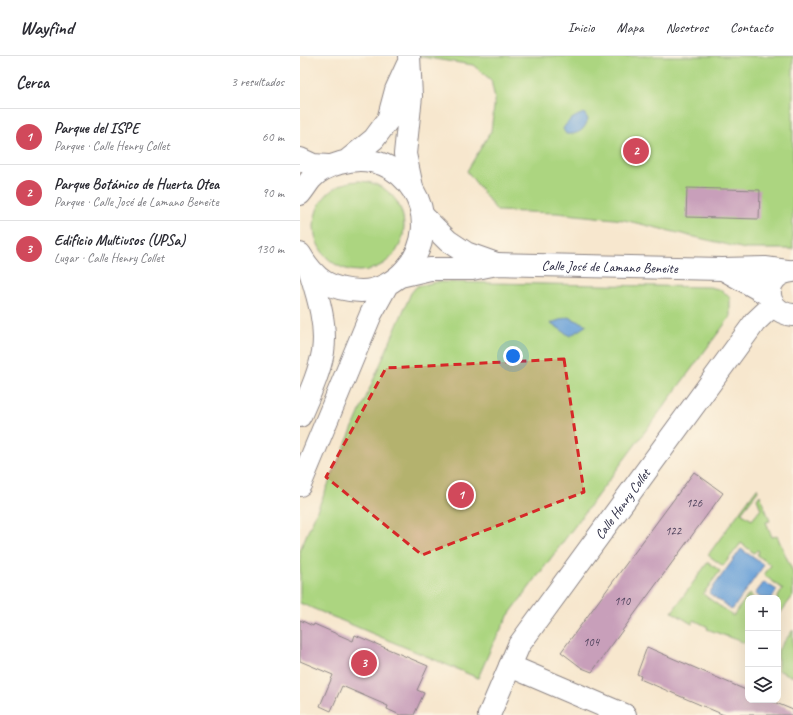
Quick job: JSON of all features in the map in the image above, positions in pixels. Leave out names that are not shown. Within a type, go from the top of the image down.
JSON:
[{"type":"street","points":[[300,485],[371,314],[393,280],[414,259],[423,239],[423,216],[419,201],[412,187],[405,154],[403,91],[409,58]]},
{"type":"street","points":[[300,194],[312,178],[374,139],[388,120],[403,91]]},
{"type":"street","points":[[300,159],[312,164],[366,160],[384,165],[399,174],[412,187]]},
{"type":"street","name":"Calle José de Lamano Beneite","points":[[423,216],[448,241],[466,253],[497,264]]},
{"type":"street","points":[[300,416],[323,354],[324,342],[318,298],[305,262]]},
{"type":"street","name":"Calle José de Lamano Beneite","points":[[305,262],[327,284],[346,290],[367,291],[393,280],[430,269],[472,269],[497,264],[722,269],[765,268],[790,271]]},
{"type":"street","name":"Calle José de Lamano Beneite","points":[[722,269],[771,300],[785,314],[793,315]]},
{"type":"street","points":[[771,300],[774,280],[790,271]]},
{"type":"street","name":"Calle Henry Collet","points":[[489,715],[520,645],[771,300]]},
{"type":"street","points":[[510,666],[625,715]]},
{"type":"highlighted area","points":[[564,359],[584,492],[422,555],[326,477],[386,368]]},
{"type":"green space","points":[[415,56],[793,56],[793,249],[745,249],[624,220],[557,213],[497,211],[467,171],[491,131],[495,99],[491,80],[473,65]]},
{"type":"green space","points":[[359,181],[376,184],[391,194],[401,209],[404,226],[401,243],[391,258],[376,268],[359,271],[342,268],[327,258],[317,243],[314,226],[317,209],[327,194],[342,184]]},
{"type":"green space","points":[[437,282],[710,287],[722,290],[730,298],[730,317],[508,616],[492,646],[478,678],[300,603],[300,550],[411,293],[417,286]]},
{"type":"green space","points":[[757,488],[758,491],[741,513],[752,520],[761,509],[757,499],[760,495],[770,521],[766,522],[772,537],[777,536],[793,572],[793,596],[781,612],[781,595],[779,595],[783,589],[764,575],[771,565],[757,555],[759,551],[757,550],[754,553],[741,543],[723,566],[708,555]]},
{"type":"green space","points":[[708,562],[720,571],[703,594],[733,616],[745,600],[745,643],[707,629],[708,627],[694,620],[692,624],[672,612]]},
{"type":"green space","points":[[793,630],[793,677],[781,671],[781,646]]},
{"type":"water","points":[[584,113],[588,119],[583,129],[574,134],[566,134],[563,129],[569,121]]},
{"type":"water","points":[[568,317],[587,325],[570,336],[551,323]]},
{"type":"water","points":[[741,549],[764,565],[732,610],[709,593]]},
{"type":"water","points":[[764,582],[777,590],[774,595],[755,594]]},
{"type":"building","points":[[687,188],[760,190],[759,219],[686,217]]},
{"type":"building","points":[[694,472],[723,493],[592,672],[582,668],[561,652]]},
{"type":"building","points":[[300,620],[313,626],[314,624],[353,641],[355,635],[428,666],[417,690],[424,693],[414,715],[400,715],[387,709],[388,706],[342,686],[331,711],[320,706],[333,675],[300,661]]},
{"type":"building","points":[[647,647],[745,690],[745,703],[776,703],[793,710],[793,715],[724,715],[640,679],[641,676],[637,674]]},
{"type":"place","name":"Parque Botánico de Huerta Otea","points":[[636,151]]},
{"type":"place","name":"Parque del ISPE","points":[[461,495]]},
{"type":"place","name":"Edificio Multiusos (UPSa)","points":[[364,663]]}]
